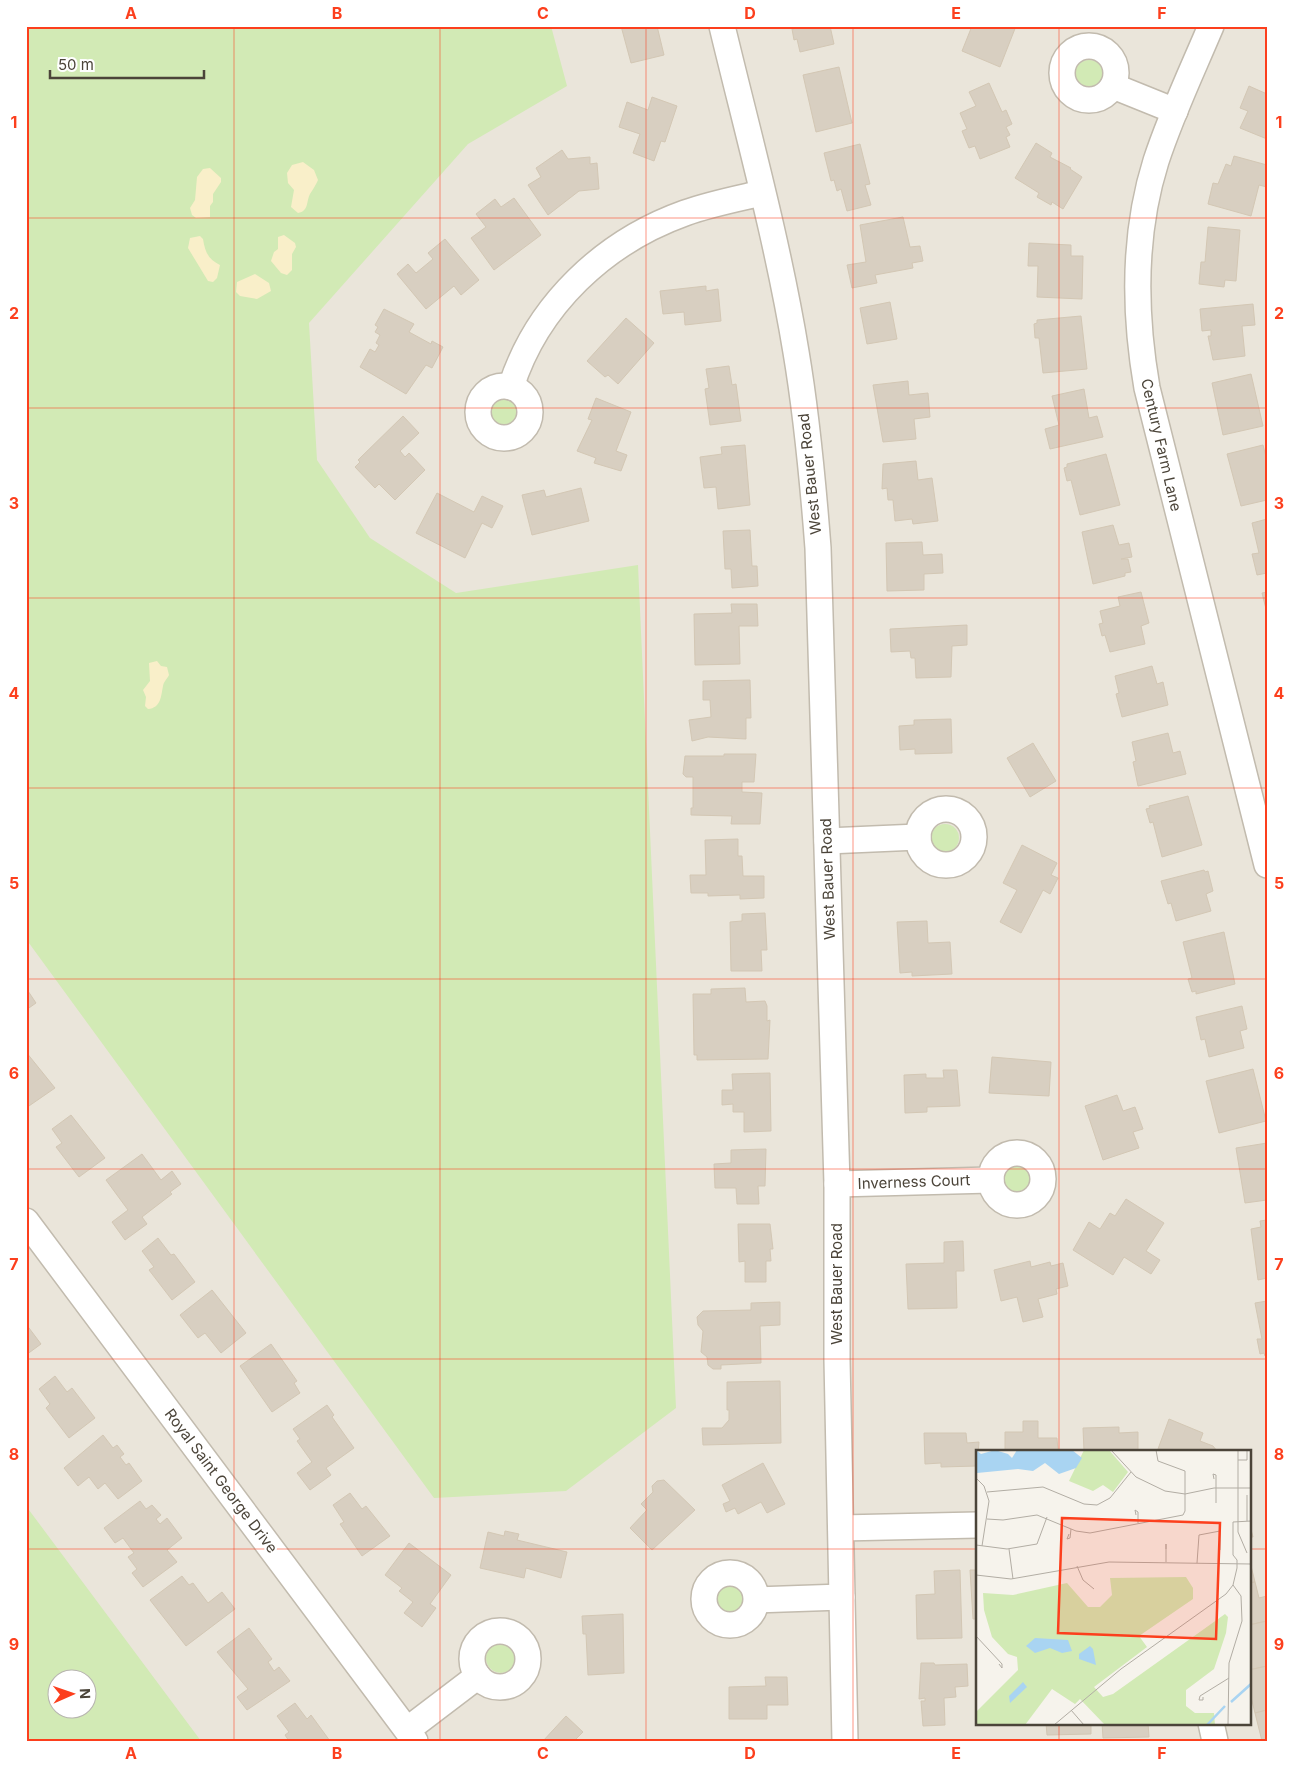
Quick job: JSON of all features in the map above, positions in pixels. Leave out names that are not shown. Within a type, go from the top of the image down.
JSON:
[{"type":"street","name":"West Bauer Road","points":[[722,26],[762,193],[796,352],[811,467],[818,548],[837,1184],[837,1360],[846,1741]]},
{"type":"street","name":"Century Farm Lane","points":[[1211,26],[1174,111],[1156,162],[1140,242],[1138,304],[1141,356],[1147,388],[1206,630],[1266,855]]},
{"type":"street","points":[[1113,86],[1174,111]]},
{"type":"street","points":[[511,387],[524,349],[542,320],[569,288],[602,257],[650,228],[684,213],[762,193]]},
{"type":"street","points":[[827,841],[918,838]]},
{"type":"street","name":"Inverness Court","points":[[837,1184],[991,1180]]},
{"type":"street","name":"Royal Saint George Drive","points":[[26,1221],[411,1735]]},
{"type":"street","points":[[841,1528],[976,1525]]},
{"type":"street","points":[[757,1600],[842,1597]]},
{"type":"street","points":[[411,1735],[478,1676]]},
{"type":"street","points":[[1211,1724],[1215,1741]]},
{"type":"shaded area","points":[[26,26],[1267,26],[1267,1741],[26,1741]]},
{"type":"green space","points":[[26,26],[551,26],[567,86],[468,144],[309,323],[317,460],[370,538],[456,593],[638,565],[676,1408],[566,1491],[434,1498],[26,939]]},
{"type":"green space","points":[[1089,60],[1099,64],[1103,74],[1099,84],[1089,88],[1079,84],[1075,74],[1079,64]]},
{"type":"green space","points":[[503,398],[513,403],[518,413],[513,423],[503,428],[493,423],[488,413],[493,403]]},
{"type":"green space","points":[[945,824],[955,828],[959,838],[955,848],[945,852],[935,848],[931,838],[935,828]]},
{"type":"green space","points":[[1016,1162],[1027,1166],[1031,1177],[1027,1188],[1016,1192],[1005,1188],[1001,1177],[1005,1166]]},
{"type":"green space","points":[[26,1506],[201,1741],[26,1741]]},
{"type":"green space","points":[[731,1585],[741,1589],[745,1599],[741,1609],[731,1613],[721,1609],[717,1599],[721,1589]]},
{"type":"green space","points":[[501,1643],[512,1647],[516,1658],[512,1669],[501,1673],[490,1669],[486,1658],[490,1647]]},
{"type":"sand","points":[[303,162],[314,170],[318,180],[310,194],[306,208],[298,213],[291,207],[294,190],[288,183],[287,173],[292,165]]},
{"type":"sand","points":[[210,168],[221,178],[221,182],[213,194],[210,217],[196,218],[192,215],[190,208],[195,200],[197,177],[203,169]]},
{"type":"sand","points":[[284,235],[295,243],[296,247],[292,254],[292,270],[287,275],[281,273],[271,261],[274,252],[278,249],[278,237]]},
{"type":"sand","points":[[200,236],[203,239],[208,255],[220,265],[217,278],[213,282],[208,281],[188,248],[190,238]]},
{"type":"sand","points":[[255,274],[269,283],[271,291],[257,299],[240,296],[236,292],[237,282]]},
{"type":"sand","points":[[157,661],[161,666],[167,667],[169,675],[163,684],[158,704],[148,709],[145,706],[146,697],[143,690],[150,681],[149,663]]},
{"type":"building","points":[[621,26],[657,26],[664,55],[631,63]]},
{"type":"building","points":[[794,26],[830,26],[834,44],[800,52],[797,39],[794,40],[792,29],[794,29]]},
{"type":"building","points":[[972,26],[1016,26],[1000,67],[962,51]]},
{"type":"building","points":[[839,67],[852,123],[816,132],[803,75]]},
{"type":"building","points":[[989,83],[1002,112],[1006,110],[1012,124],[1006,127],[1010,135],[1006,137],[1010,147],[980,159],[975,146],[969,148],[962,131],[967,129],[960,113],[976,106],[969,92]]},
{"type":"building","points":[[1249,86],[1267,94],[1267,139],[1240,128],[1248,111],[1240,108]]},
{"type":"building","points":[[652,97],[677,106],[665,142],[661,141],[654,161],[633,153],[640,134],[619,127],[627,102],[648,110]]},
{"type":"building","points":[[1036,143],[1052,153],[1050,157],[1071,168],[1082,177],[1063,209],[1052,202],[1051,205],[1037,197],[1039,193],[1015,178]]},
{"type":"building","points":[[860,144],[870,184],[865,185],[871,205],[847,211],[841,189],[837,191],[834,180],[831,181],[824,153]]},
{"type":"building","points":[[562,150],[568,159],[590,157],[590,164],[597,163],[599,189],[579,191],[548,215],[528,185],[541,177],[536,168]]},
{"type":"building","points":[[1234,156],[1267,165],[1267,187],[1259,185],[1251,216],[1208,204],[1213,183],[1218,184],[1226,164],[1231,166]]},
{"type":"building","points":[[514,198],[541,235],[494,270],[471,238],[486,227],[476,214],[495,199],[501,207]]},
{"type":"building","points":[[903,217],[910,247],[920,246],[923,261],[912,263],[913,268],[875,275],[877,283],[852,288],[847,265],[866,262],[860,225]]},
{"type":"building","points":[[1208,227],[1240,230],[1236,281],[1225,280],[1224,287],[1199,284],[1201,262],[1205,262]]},
{"type":"building","points":[[445,239],[479,280],[461,295],[454,286],[426,309],[397,274],[408,264],[416,273],[433,259],[428,253]]},
{"type":"building","points":[[1029,243],[1071,245],[1071,256],[1083,256],[1082,299],[1037,297],[1038,266],[1028,266]]},
{"type":"building","points":[[706,286],[706,291],[718,289],[721,321],[685,325],[684,312],[663,314],[660,291]]},
{"type":"building","points":[[890,302],[897,339],[867,344],[860,308]]},
{"type":"building","points":[[1253,304],[1255,325],[1242,326],[1245,356],[1213,360],[1208,336],[1211,336],[1211,330],[1202,331],[1200,309]]},
{"type":"building","points":[[384,309],[414,324],[409,332],[431,344],[432,341],[443,347],[432,368],[426,365],[406,394],[360,367],[370,349],[375,352],[379,345],[376,343],[380,335],[375,332],[378,327],[375,325]]},
{"type":"building","points":[[1081,316],[1087,369],[1043,373],[1039,338],[1035,338],[1034,324],[1037,323],[1037,320]]},
{"type":"building","points":[[626,318],[654,343],[618,384],[608,375],[605,377],[587,361]]},
{"type":"building","points":[[729,366],[732,385],[736,384],[741,421],[710,425],[705,389],[709,388],[706,369]]},
{"type":"building","points":[[1251,374],[1263,426],[1223,435],[1212,383]]},
{"type":"building","points":[[908,381],[909,395],[928,393],[930,417],[914,419],[916,439],[883,442],[873,385]]},
{"type":"building","points":[[1084,389],[1089,418],[1097,416],[1103,437],[1050,449],[1045,429],[1059,425],[1052,396]]},
{"type":"building","points":[[596,398],[631,412],[616,451],[627,455],[621,471],[594,463],[596,458],[577,451],[592,420],[588,419]]},
{"type":"building","points":[[403,416],[419,433],[400,451],[405,457],[409,453],[425,470],[395,500],[379,484],[375,488],[355,467],[360,462],[358,460]]},
{"type":"building","points":[[745,445],[750,505],[718,509],[716,487],[704,488],[700,457],[722,454],[721,447]]},
{"type":"building","points":[[1263,445],[1267,461],[1267,500],[1241,506],[1227,454]]},
{"type":"building","points":[[1106,454],[1120,505],[1080,515],[1071,480],[1067,481],[1064,468],[1067,467],[1067,464]]},
{"type":"building","points":[[916,461],[918,480],[932,478],[938,521],[913,524],[912,519],[895,521],[893,500],[888,500],[887,488],[882,489],[883,464]]},
{"type":"building","points":[[581,488],[589,521],[532,535],[522,495],[544,490],[546,497]]},
{"type":"building","points":[[437,493],[474,512],[482,496],[503,506],[492,528],[482,523],[465,558],[416,533]]},
{"type":"building","points":[[1267,519],[1267,573],[1257,575],[1252,554],[1259,553],[1252,523]]},
{"type":"building","points":[[1113,525],[1119,545],[1129,543],[1132,557],[1121,559],[1128,559],[1131,572],[1125,573],[1125,576],[1093,584],[1082,532]]},
{"type":"building","points":[[750,530],[752,566],[757,566],[758,586],[732,588],[731,569],[725,569],[723,531]]},
{"type":"building","points":[[922,542],[923,555],[942,554],[943,573],[924,574],[924,590],[887,591],[886,543]]},
{"type":"building","points":[[1141,592],[1149,623],[1141,626],[1145,644],[1110,652],[1105,635],[1102,636],[1099,624],[1103,623],[1100,611],[1120,606],[1118,597]]},
{"type":"building","points":[[1267,592],[1267,613],[1262,593]]},
{"type":"building","points":[[731,604],[757,604],[758,626],[739,626],[740,664],[695,665],[694,614],[732,613]]},
{"type":"building","points":[[967,625],[967,645],[952,646],[951,677],[916,678],[915,658],[911,658],[910,651],[891,652],[890,629]]},
{"type":"building","points":[[1152,666],[1157,684],[1163,682],[1168,705],[1122,717],[1116,694],[1119,693],[1115,676]]},
{"type":"building","points":[[750,680],[751,718],[746,718],[746,739],[708,737],[692,741],[689,720],[711,717],[710,700],[703,700],[703,681]]},
{"type":"building","points":[[951,719],[952,753],[915,754],[915,749],[900,750],[899,726],[914,725],[914,720]]},
{"type":"building","points":[[1168,733],[1173,753],[1180,751],[1186,774],[1138,786],[1133,762],[1136,761],[1132,742]]},
{"type":"building","points":[[1033,743],[1056,781],[1030,797],[1007,758]]},
{"type":"building","points":[[724,754],[756,754],[754,782],[742,782],[742,792],[762,793],[760,824],[731,824],[732,816],[691,815],[691,808],[693,808],[693,777],[686,777],[683,774],[685,756],[724,756]]},
{"type":"building","points":[[1188,796],[1202,845],[1162,857],[1153,822],[1150,823],[1146,809],[1150,808],[1149,806]]},
{"type":"building","points":[[738,839],[738,856],[742,856],[743,876],[764,876],[764,898],[740,899],[740,895],[708,896],[708,893],[691,893],[690,875],[706,875],[705,840]]},
{"type":"building","points":[[1022,845],[1057,863],[1051,875],[1058,878],[1050,894],[1043,890],[1021,933],[1000,922],[1017,890],[1003,883]]},
{"type":"building","points":[[1204,870],[1205,872],[1208,871],[1213,891],[1206,894],[1211,911],[1176,921],[1171,903],[1168,904],[1161,881]]},
{"type":"building","points":[[765,913],[767,950],[761,950],[762,971],[731,971],[730,922],[742,921],[742,914]]},
{"type":"building","points":[[927,921],[928,943],[950,942],[952,974],[912,976],[912,972],[900,973],[897,922]]},
{"type":"building","points":[[1224,932],[1235,984],[1196,994],[1196,991],[1192,992],[1188,979],[1192,978],[1183,942]]},
{"type":"building","points":[[745,988],[746,1002],[765,1001],[767,1006],[767,1021],[770,1020],[768,1059],[697,1060],[697,1055],[694,1055],[693,994],[711,994],[711,989]]},
{"type":"building","points":[[28,991],[36,1003],[26,1010],[26,992]]},
{"type":"building","points":[[1242,1006],[1247,1029],[1240,1031],[1244,1048],[1209,1057],[1205,1039],[1201,1040],[1196,1017]]},
{"type":"building","points":[[26,1052],[55,1088],[26,1108]]},
{"type":"building","points":[[992,1057],[1051,1062],[1049,1096],[989,1093]]},
{"type":"building","points":[[1253,1069],[1266,1121],[1219,1133],[1206,1081]]},
{"type":"building","points":[[943,1070],[957,1070],[960,1106],[927,1107],[927,1112],[905,1113],[904,1075],[926,1074],[926,1078],[944,1078]]},
{"type":"building","points":[[770,1073],[771,1131],[744,1132],[744,1112],[733,1112],[733,1104],[722,1105],[722,1090],[733,1090],[732,1074]]},
{"type":"building","points":[[1117,1095],[1123,1111],[1135,1107],[1143,1129],[1133,1132],[1139,1148],[1103,1160],[1085,1106]]},
{"type":"building","points":[[71,1115],[105,1158],[79,1177],[56,1147],[62,1143],[52,1129]]},
{"type":"building","points":[[1267,1143],[1267,1200],[1245,1203],[1236,1148]]},
{"type":"building","points":[[766,1149],[765,1186],[758,1186],[759,1204],[737,1204],[736,1188],[715,1188],[714,1164],[731,1163],[731,1150]]},
{"type":"building","points":[[142,1154],[161,1180],[172,1171],[181,1184],[170,1192],[172,1194],[142,1217],[147,1224],[125,1240],[112,1222],[128,1210],[106,1180]]},
{"type":"building","points":[[1126,1199],[1164,1223],[1146,1251],[1160,1260],[1151,1274],[1124,1257],[1113,1275],[1073,1250],[1089,1222],[1100,1229],[1110,1213],[1115,1216]]},
{"type":"building","points":[[1267,1220],[1267,1278],[1258,1280],[1251,1229],[1261,1227],[1260,1221]]},
{"type":"building","points":[[738,1224],[770,1224],[773,1249],[770,1249],[771,1261],[766,1261],[766,1282],[745,1282],[745,1261],[739,1262]]},
{"type":"building","points":[[158,1238],[171,1255],[174,1254],[195,1282],[172,1300],[149,1270],[154,1267],[142,1251]]},
{"type":"building","points":[[963,1241],[964,1271],[956,1271],[957,1308],[908,1309],[906,1264],[944,1263],[944,1242]]},
{"type":"building","points":[[1030,1261],[1031,1267],[1050,1262],[1051,1266],[1063,1263],[1068,1286],[1056,1289],[1057,1294],[1038,1299],[1043,1317],[1023,1322],[1017,1297],[1001,1301],[994,1270]]},
{"type":"building","points":[[212,1290],[246,1333],[221,1353],[205,1333],[198,1338],[180,1315]]},
{"type":"building","points":[[1267,1301],[1267,1356],[1265,1356],[1264,1353],[1260,1354],[1257,1339],[1262,1339],[1255,1303]]},
{"type":"building","points":[[780,1302],[780,1325],[760,1326],[761,1363],[721,1365],[721,1369],[713,1369],[708,1365],[707,1357],[701,1352],[703,1331],[698,1325],[697,1317],[703,1311],[751,1310],[751,1303]]},
{"type":"building","points":[[26,1324],[41,1344],[26,1355]]},
{"type":"building","points":[[271,1344],[297,1381],[294,1383],[300,1393],[272,1412],[240,1366]]},
{"type":"building","points":[[55,1376],[67,1392],[72,1388],[95,1418],[69,1438],[46,1408],[50,1404],[39,1389]]},
{"type":"building","points":[[780,1381],[781,1443],[703,1445],[702,1428],[722,1428],[729,1420],[727,1382]]},
{"type":"building","points":[[327,1405],[334,1415],[332,1417],[354,1448],[326,1468],[331,1475],[310,1490],[297,1473],[312,1462],[297,1441],[300,1439],[293,1429]]},
{"type":"building","points":[[1169,1419],[1203,1433],[1200,1441],[1213,1446],[1216,1450],[1188,1450],[1158,1449]]},
{"type":"building","points":[[1023,1421],[1038,1421],[1038,1438],[1057,1438],[1058,1450],[1005,1450],[1005,1432],[1023,1432]]},
{"type":"building","points":[[1119,1427],[1119,1433],[1138,1432],[1138,1450],[1084,1450],[1083,1428]]},
{"type":"building","points":[[924,1433],[966,1433],[967,1443],[979,1442],[978,1450],[976,1450],[976,1466],[941,1467],[941,1463],[925,1464]]},
{"type":"building","points":[[103,1435],[113,1448],[117,1445],[124,1454],[120,1457],[126,1465],[129,1463],[142,1481],[118,1499],[105,1483],[98,1489],[89,1477],[78,1486],[64,1468]]},
{"type":"building","points":[[763,1463],[785,1504],[767,1513],[761,1502],[738,1514],[735,1508],[726,1512],[723,1504],[730,1501],[722,1485]]},
{"type":"building","points":[[664,1480],[695,1510],[652,1550],[630,1528],[647,1510],[641,1504],[653,1492],[652,1486],[657,1481]]},
{"type":"building","points":[[350,1493],[362,1509],[366,1506],[390,1536],[362,1556],[340,1524],[344,1522],[333,1505]]},
{"type":"building","points":[[140,1501],[146,1509],[152,1505],[161,1515],[156,1519],[160,1524],[167,1518],[182,1538],[167,1550],[177,1562],[143,1587],[132,1573],[137,1569],[128,1557],[134,1553],[123,1538],[115,1543],[104,1528]]},
{"type":"building","points":[[1250,1526],[1253,1537],[1250,1537]]},
{"type":"building","points":[[505,1531],[519,1534],[517,1540],[567,1552],[561,1578],[526,1568],[524,1578],[480,1568],[488,1532],[504,1536]]},
{"type":"building","points":[[409,1543],[451,1575],[430,1604],[436,1608],[422,1627],[404,1613],[413,1602],[399,1591],[402,1588],[385,1575]]},
{"type":"building","points":[[1250,1562],[1255,1582],[1250,1583]]},
{"type":"building","points":[[960,1570],[962,1638],[917,1639],[916,1595],[935,1594],[934,1571]]},
{"type":"building","points":[[970,1570],[976,1570],[976,1619],[973,1619]]},
{"type":"building","points":[[182,1576],[189,1585],[193,1583],[208,1603],[222,1592],[235,1609],[186,1646],[150,1600]]},
{"type":"building","points":[[1255,1582],[1259,1598],[1267,1596],[1267,1621],[1250,1625],[1250,1583]]},
{"type":"building","points":[[623,1614],[624,1673],[588,1675],[586,1634],[583,1634],[582,1616]]},
{"type":"building","points":[[1267,1621],[1267,1666],[1250,1670],[1250,1625]]},
{"type":"building","points":[[249,1628],[272,1659],[268,1662],[274,1671],[279,1667],[290,1681],[247,1710],[237,1697],[248,1689],[217,1652]]},
{"type":"building","points":[[921,1663],[934,1663],[935,1665],[967,1664],[968,1686],[955,1687],[956,1697],[944,1698],[945,1725],[923,1726],[921,1701],[925,1701],[925,1698],[919,1699]]},
{"type":"building","points":[[1267,1666],[1267,1710],[1255,1713],[1250,1693],[1250,1670]]},
{"type":"building","points":[[765,1677],[787,1677],[788,1705],[767,1705],[767,1719],[729,1719],[729,1687],[766,1686]]},
{"type":"building","points":[[295,1703],[307,1719],[311,1715],[330,1741],[289,1741],[285,1735],[289,1732],[277,1716]]},
{"type":"building","points":[[1267,1710],[1267,1741],[1262,1741],[1255,1713]]},
{"type":"building","points":[[566,1716],[583,1732],[574,1741],[543,1741]]},
{"type":"building","points":[[1046,1724],[1091,1724],[1091,1734],[1047,1735]]},
{"type":"building","points":[[1102,1724],[1148,1724],[1149,1737],[1103,1738]]}]
